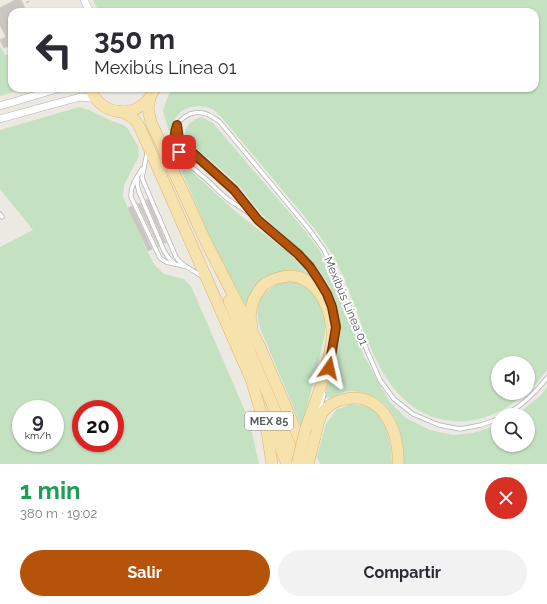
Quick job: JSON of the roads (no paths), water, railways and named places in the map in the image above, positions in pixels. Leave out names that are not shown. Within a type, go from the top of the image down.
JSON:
[{"type":"main road","points":[[92,92],[100,103],[109,109],[126,113],[134,118],[145,138],[251,379],[268,432],[272,464]]},
{"type":"main road","points":[[118,112],[136,109],[146,103],[153,92]]},
{"type":"main road","points":[[150,98],[148,109],[151,122],[205,240],[259,345]]},
{"type":"main road","points":[[205,240],[248,350],[298,464]]},
{"type":"main road","points":[[298,464],[306,428],[327,364],[332,332],[330,316],[323,297],[312,283],[300,277],[284,276],[271,280],[259,288],[252,302],[250,318],[259,345],[309,464]]},
{"type":"main road","name":"MEX 85","points":[[251,379],[287,464]]},
{"type":"main road","points":[[309,464],[322,414],[331,404],[352,397],[372,403],[380,409],[388,419],[398,442],[398,464]]},
{"type":"street","points":[[0,106],[47,92]]},
{"type":"street","points":[[0,118],[80,97],[92,98],[100,103]]},
{"type":"lane","name":"Mexibús Línea 01","points":[[315,437],[332,356],[336,327],[332,307],[327,294],[318,279],[310,267],[298,254],[258,220],[228,200],[183,158],[175,144],[174,136],[177,125],[182,119],[195,112],[212,116],[219,121],[308,228],[324,250],[334,270],[380,380],[394,399],[413,414],[439,425],[460,428],[481,425],[491,421]]},
{"type":"lane","name":"Mexibús Línea 01","points":[[177,125],[179,139],[183,144],[234,190],[258,220]]},
{"type":"lane","points":[[145,138],[147,157],[142,178],[176,257],[185,267]]},
{"type":"lane","points":[[145,164],[130,192],[160,258],[166,262],[185,267],[201,275],[213,292]]},
{"type":"lane","points":[[138,176],[137,184],[139,192],[164,251],[175,264]]},
{"type":"lane","name":"Mexibús Línea 01","points":[[318,279],[326,296],[330,316]]},
{"type":"lane","points":[[517,408],[538,390],[547,378]]}]
